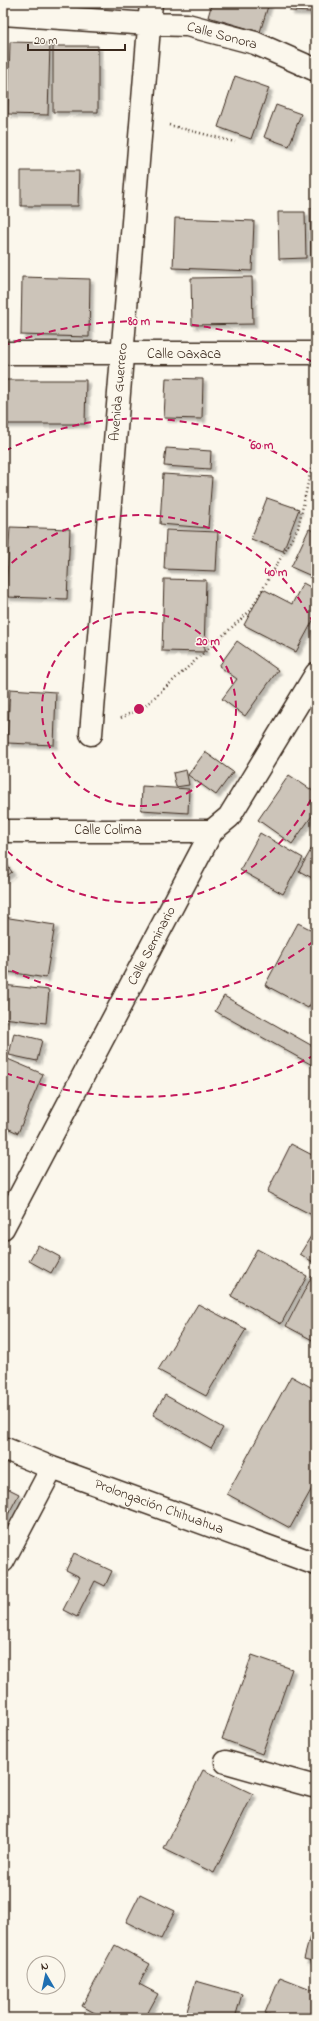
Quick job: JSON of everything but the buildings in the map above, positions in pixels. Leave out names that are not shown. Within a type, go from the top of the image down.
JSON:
[{"type":"street","name":"Avenida Guerrero","points":[[91,734],[151,3]]},
{"type":"street","name":"Calle Sonora","points":[[3,14],[149,24],[187,25],[254,42],[316,70]]},
{"type":"street","name":"Calle Oaxaca","points":[[3,353],[122,354],[316,352]]},
{"type":"street","name":"Calle Seminario","points":[[3,1228],[212,831],[229,817],[316,674]]},
{"type":"street","name":"Calle Colima","points":[[3,831],[212,831]]},
{"type":"street","name":"Prolongación Chihuahua","points":[[3,1448],[52,1468],[316,1564]]},
{"type":"street","points":[[3,1560],[52,1468]]},
{"type":"street","points":[[226,1762],[316,1787]]},
{"type":"path","points":[[142,118],[235,142]]},
{"type":"path","points":[[91,734],[145,706],[250,611],[298,528],[316,447]]}]
